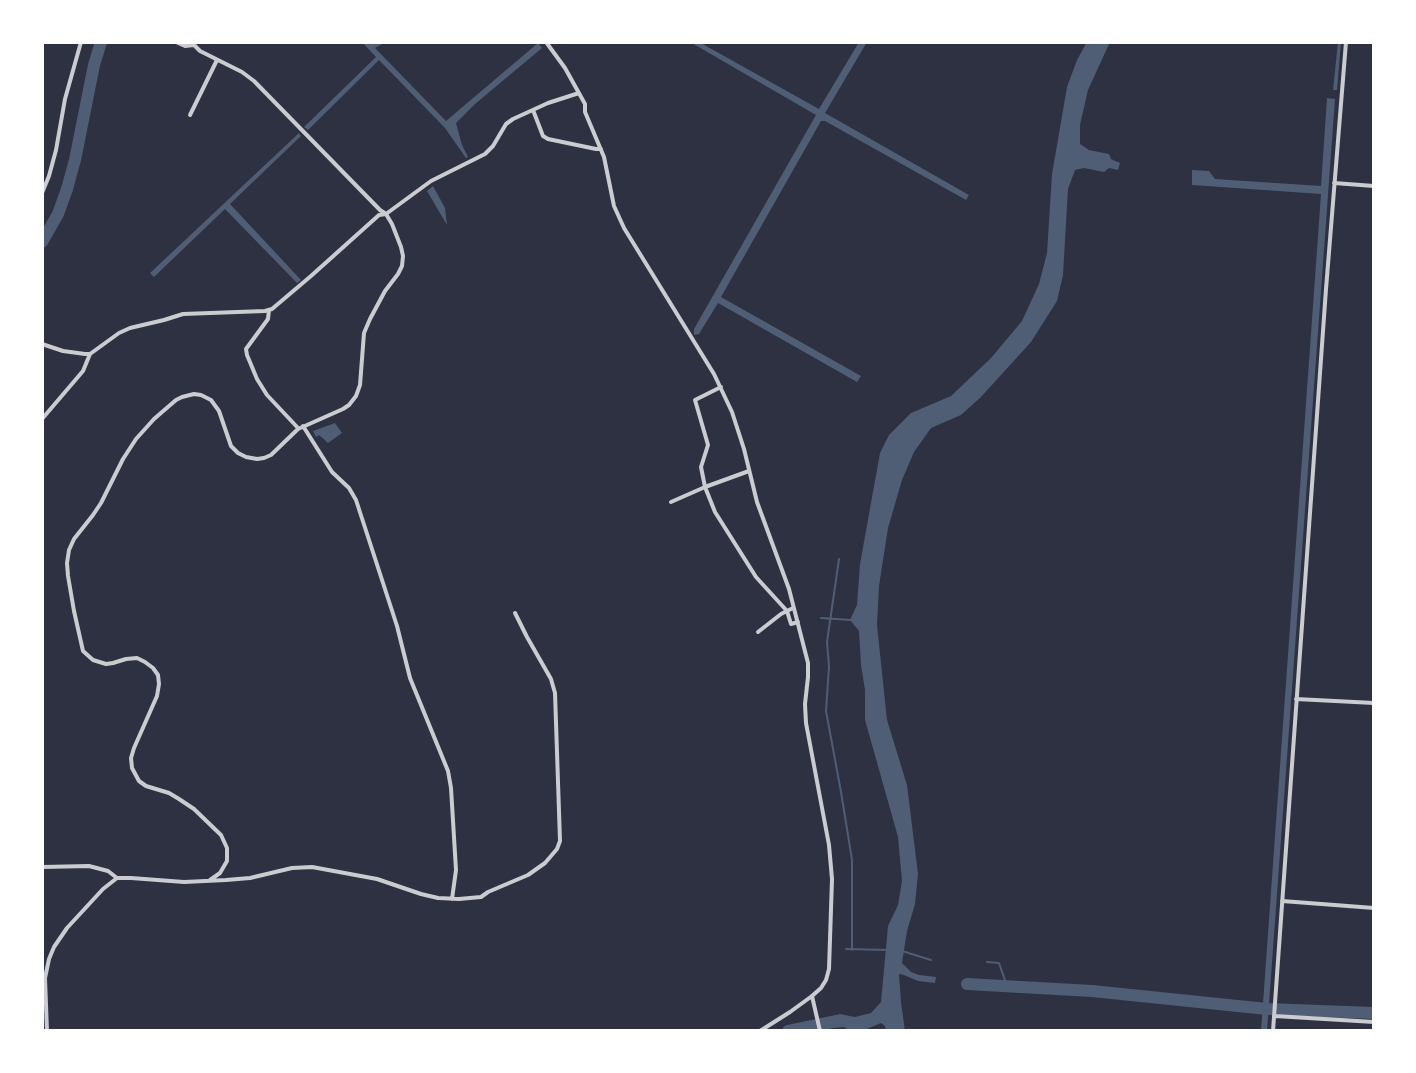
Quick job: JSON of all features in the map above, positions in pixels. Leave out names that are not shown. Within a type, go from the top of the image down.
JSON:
[{"type":"street","points":[[75,42],[78,51]]},
{"type":"street","points":[[42,193],[54,159],[65,99],[81,42]]},
{"type":"street","points":[[176,42],[185,46],[194,44],[200,51],[242,72],[254,81],[386,214],[392,224],[403,256],[398,274],[385,291],[364,333],[360,385],[349,405],[301,427],[271,455],[257,459],[246,457],[229,443],[219,411],[211,400],[194,394],[182,396],[153,419],[136,439],[123,459],[101,503],[69,550],[68,576],[83,651],[93,660],[106,664],[137,658],[153,668],[158,675],[157,696],[134,748],[131,758],[132,768],[139,781],[179,799],[194,809],[221,835],[227,848],[226,861],[220,873],[210,880]]},
{"type":"street","points":[[546,42],[566,68],[585,104],[585,112],[609,175],[614,206],[624,228],[721,387],[740,434],[757,502],[783,570],[808,663],[806,723],[832,879],[830,969],[826,980],[812,996],[760,1031]]},
{"type":"street","points":[[1273,1031],[1346,42]]},
{"type":"street","points":[[190,115],[217,60]]},
{"type":"street","points":[[42,419],[83,371],[90,354],[119,333],[183,314],[269,310],[379,215],[386,214],[431,181],[485,154],[493,146],[506,124],[513,119],[548,103],[579,93]]},
{"type":"street","points":[[533,110],[543,136],[548,139],[596,150],[601,149]]},
{"type":"street","points":[[1334,183],[1374,186]]},
{"type":"street","points":[[269,310],[268,319],[246,349],[247,355],[267,395],[301,427],[332,472],[349,488],[356,500],[397,626],[410,678],[448,771],[452,788],[456,870],[452,899]]},
{"type":"street","points":[[42,344],[63,351],[90,354]]},
{"type":"street","points":[[721,387],[695,400],[708,445],[701,467],[705,487],[715,512],[756,577],[787,611],[791,624],[798,622]]},
{"type":"street","points":[[671,502],[749,471]]},
{"type":"street","points":[[758,632],[781,614],[793,608]]},
{"type":"street","points":[[42,867],[89,866],[108,871],[117,878],[201,882],[250,878],[292,868],[312,867],[377,879],[421,894],[452,899],[481,897],[528,875],[545,863],[558,849],[560,841],[555,693],[551,679],[515,613]]},
{"type":"street","points":[[1296,699],[1374,703]]},
{"type":"street","points":[[47,1031],[45,978],[54,947],[74,920],[103,889],[117,878]]},
{"type":"street","points":[[1282,901],[1374,908]]},
{"type":"street","points":[[812,996],[820,1031]]},
{"type":"street","points":[[1275,1016],[1374,1022]]},
{"type":"water","points":[[362,42],[380,42],[382,44],[375,48],[446,121],[538,43],[542,48],[475,104],[456,123],[468,157],[466,158],[445,128],[379,60],[308,130],[304,127],[376,57]]},
{"type":"water","points":[[690,42],[699,42],[819,109],[859,42],[867,42],[825,113],[969,195],[966,200],[825,121],[821,121],[721,297],[861,376],[857,382],[718,303],[699,334],[694,335],[694,329],[816,115]]},
{"type":"water","points":[[1087,42],[1110,42],[1088,90],[1080,125],[1080,144],[1089,150],[1109,154],[1111,159],[1120,163],[1118,170],[1109,168],[1104,172],[1084,168],[1075,170],[1068,189],[1063,275],[1057,301],[1031,342],[981,397],[961,415],[931,428],[914,452],[902,480],[888,528],[879,586],[877,625],[887,720],[907,785],[918,874],[915,904],[907,931],[902,963],[911,972],[936,977],[935,983],[918,981],[899,974],[905,1031],[886,1031],[885,1026],[881,1023],[862,1031],[850,1031],[844,1027],[823,1029],[821,1019],[840,1014],[855,1017],[871,1013],[881,1002],[888,926],[898,905],[902,881],[898,837],[865,720],[865,690],[859,631],[850,620],[857,605],[860,564],[880,453],[889,435],[911,413],[951,396],[991,358],[1022,321],[1039,284],[1047,253],[1052,174],[1067,87],[1077,60]]},
{"type":"water","points":[[1338,42],[1341,42],[1337,90],[1333,90]]},
{"type":"water","points":[[1327,98],[1335,99],[1267,1031],[1261,1031],[1321,194],[1192,185],[1192,170],[1209,171],[1215,179],[1321,186]]},
{"type":"water","points":[[299,133],[301,136],[230,204],[301,280],[297,283],[225,209],[154,277],[150,273]]},
{"type":"water","points":[[433,186],[445,208],[447,225],[427,191]]},
{"type":"water","points":[[335,423],[342,433],[328,443],[319,435],[316,437],[313,431]]},
{"type":"waterway","points":[[42,242],[58,214],[67,189],[101,42]]},
{"type":"waterway","points":[[839,559],[827,642],[829,667],[826,711],[852,860],[852,950]]},
{"type":"waterway","points":[[821,618],[851,620]]},
{"type":"waterway","points":[[846,949],[888,950]]},
{"type":"waterway","points":[[902,951],[931,960]]},
{"type":"waterway","points":[[987,962],[999,963],[1007,986]]},
{"type":"waterway","points":[[967,984],[1092,991],[1267,1009],[1374,1013]]},
{"type":"waterway","points":[[788,1031],[837,1021]]}]
